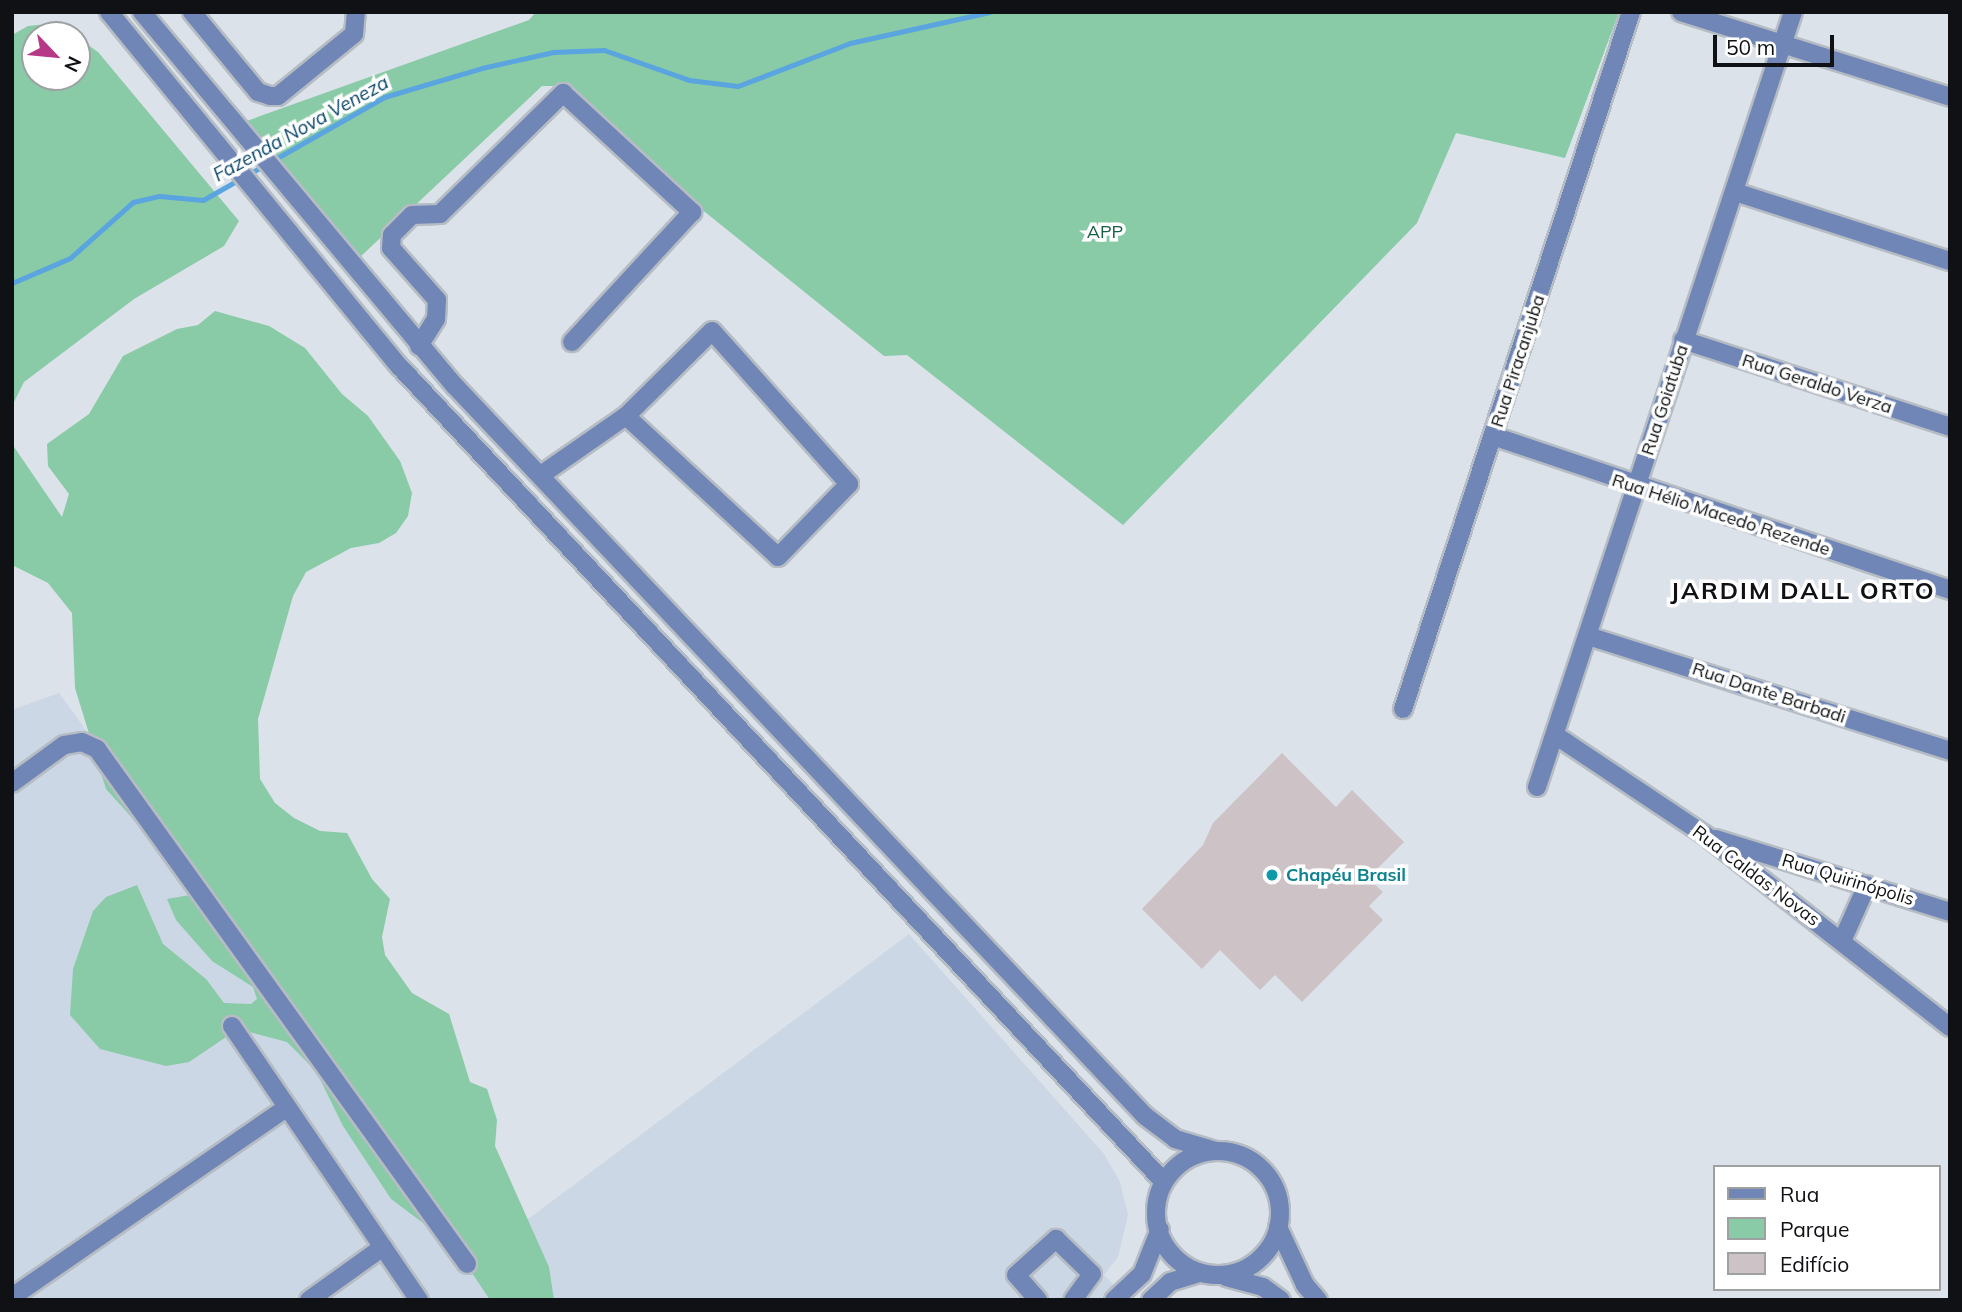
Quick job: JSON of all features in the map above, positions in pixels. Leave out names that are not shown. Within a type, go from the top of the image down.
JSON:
[{"type":"street","points":[[109,12],[400,367],[984,984],[1164,1182]]},
{"type":"street","points":[[142,12],[274,167],[419,346],[1145,1116],[1175,1139],[1241,1155],[1269,1178],[1279,1202],[1278,1227],[1318,1300]]},
{"type":"street","points":[[192,12],[258,92],[278,96],[354,34],[356,12]]},
{"type":"street","name":"Rua Piracanjuba","points":[[1403,709],[1631,12]]},
{"type":"street","points":[[1681,12],[1783,42],[1950,97]]},
{"type":"street","name":"Rua Goiatuba","points":[[1537,787],[1793,12]]},
{"type":"street","points":[[419,346],[436,319],[437,300],[391,248],[392,235],[412,215],[440,214],[563,93],[692,212],[572,342]]},
{"type":"street","points":[[1735,192],[1950,261]]},
{"type":"street","points":[[541,475],[626,416],[712,331],[849,484],[778,557],[626,416]]},
{"type":"street","name":"Rua Geraldo Verza","points":[[1683,340],[1950,427]]},
{"type":"street","name":"Rua Hélio Macedo Rezende","points":[[1493,436],[1636,489],[1950,590]]},
{"type":"street","name":"Rua Dante Barbadi","points":[[1588,636],[1950,751]]},
{"type":"street","name":"Rua Caldas Novas","points":[[1555,735],[1705,835],[1950,1027]]},
{"type":"street","points":[[12,783],[64,745],[82,742],[97,749],[467,1264]]},
{"type":"street","name":"Rua Quirinópolis","points":[[1705,835],[1950,912]]},
{"type":"street","points":[[1842,941],[1867,885]]},
{"type":"street","points":[[232,1026],[419,1300]]},
{"type":"street","points":[[12,1297],[287,1107]]},
{"type":"street","points":[[1216,1151],[1186,1160],[1164,1182],[1156,1211],[1172,1256],[1208,1274],[1244,1279],[1281,1300]]},
{"type":"street","points":[[1151,1300],[1170,1282],[1255,1262],[1278,1227]]},
{"type":"street","points":[[1114,1300],[1142,1275],[1160,1228]]},
{"type":"street","points":[[1038,1300],[1015,1277],[1056,1239],[1092,1274],[1073,1300]]},
{"type":"street","points":[[309,1300],[383,1247]]},
{"type":"shaded area","points":[[59,693],[471,1262],[909,934],[1104,1154],[1120,1182],[1128,1215],[1118,1257],[1104,1275],[1128,1300],[12,1300],[12,710]]},
{"type":"green space","name":"APP","points":[[536,12],[1619,12],[1565,158],[1456,133],[1417,223],[1123,525],[907,355],[884,356],[700,208],[568,86],[542,86],[359,258],[241,123],[529,20]]},
{"type":"green space","points":[[21,30],[21,91],[91,91],[91,47],[98,52],[239,221],[224,246],[134,299],[24,382],[12,406],[12,35]]},
{"type":"green space","points":[[215,311],[269,326],[305,348],[342,394],[368,416],[400,461],[412,493],[408,516],[396,533],[379,543],[351,548],[306,572],[293,596],[258,719],[260,779],[275,803],[294,818],[320,831],[347,833],[372,879],[390,899],[382,937],[385,955],[412,993],[449,1014],[470,1082],[487,1089],[497,1120],[495,1146],[549,1267],[554,1300],[490,1300],[454,1246],[391,1199],[343,1126],[316,1071],[287,1042],[238,1029],[189,1062],[166,1066],[100,1049],[70,1015],[73,969],[93,911],[106,897],[137,885],[163,944],[206,979],[224,1003],[251,1004],[257,999],[253,987],[212,961],[176,920],[167,899],[190,895],[190,884],[164,841],[134,820],[106,789],[75,688],[72,613],[48,583],[12,565],[12,444],[62,517],[69,494],[48,466],[47,444],[89,414],[123,356],[177,329],[198,325]]},
{"type":"building","name":"Chapéu Brasil","points":[[1282,753],[1336,807],[1352,790],[1404,842],[1368,878],[1383,892],[1369,906],[1383,920],[1302,1002],[1275,975],[1260,990],[1220,950],[1202,969],[1142,909],[1203,845],[1213,823]]},
{"type":"waterway","name":"Fazenda Nova Veneza","points":[[12,283],[70,258],[133,202],[159,196],[203,200],[384,97],[482,68],[553,52],[604,50],[689,80],[738,86],[850,43],[990,12]]},
{"type":"place","name":"Chapéu Brasil","points":[[1272,875]]},
{"type":"district","name":"JARDIM DALL ORTO","points":[[1803,591]]}]
